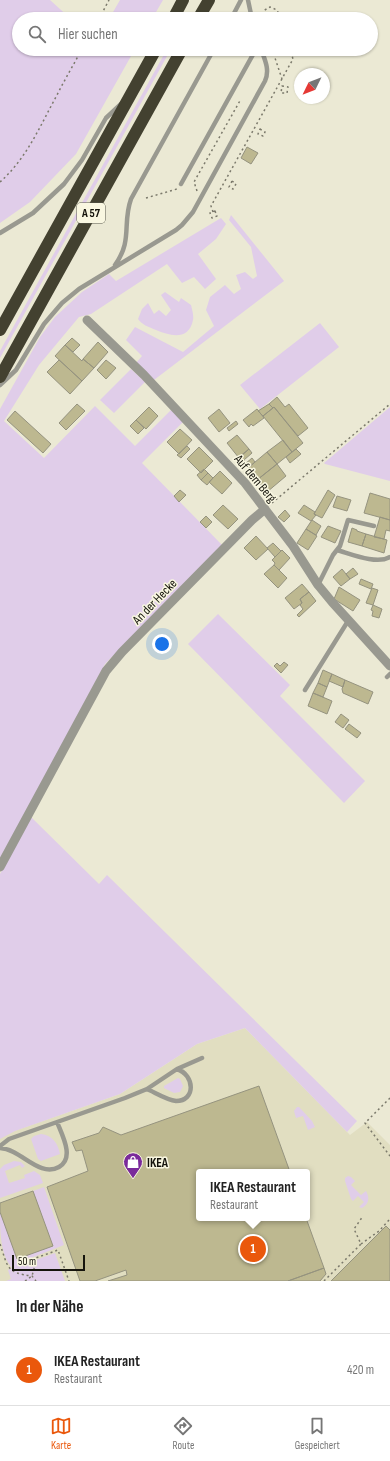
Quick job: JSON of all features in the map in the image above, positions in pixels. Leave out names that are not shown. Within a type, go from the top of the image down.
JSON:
[{"type":"highway","points":[[177,12],[183,0]]},
{"type":"highway","points":[[202,12],[209,0]]},
{"type":"highway","name":"A 57","points":[[0,330],[152,56]]},
{"type":"highway","name":"A 57","points":[[0,377],[178,56]]},
{"type":"street","name":"Auf dem Berg","points":[[87,320],[144,375],[245,483],[293,546],[318,585],[348,621],[390,666]]},
{"type":"street","name":"An der Hecke","points":[[0,867],[98,682],[110,665],[265,508]]},
{"type":"lane","points":[[235,12],[241,0]]},
{"type":"lane","points":[[248,0],[251,12]]},
{"type":"lane","points":[[114,266],[121,257],[125,248],[128,207],[210,56]]},
{"type":"lane","points":[[181,184],[252,56]]},
{"type":"lane","points":[[0,385],[16,370],[44,324],[62,303],[78,289],[176,230],[193,212],[268,76],[263,56]]},
{"type":"lane","points":[[0,233],[42,206],[64,184],[82,160],[106,118],[131,94]]},
{"type":"lane","points":[[0,238],[8,229]]},
{"type":"lane","points":[[318,585],[342,541],[348,520],[374,526]]},
{"type":"lane","points":[[337,550],[376,560],[384,560],[390,557]]},
{"type":"lane","points":[[305,690],[348,621]]},
{"type":"lane","points":[[0,1147],[10,1139],[125,1098],[147,1088],[177,1069],[202,1058]]},
{"type":"lane","points":[[147,1088],[170,1099],[177,1101],[182,1099],[188,1095],[191,1090],[191,1083],[188,1076],[183,1071],[177,1069]]},
{"type":"lane","points":[[0,1147],[15,1152],[36,1166],[45,1170],[54,1170],[62,1165],[66,1158],[66,1149],[57,1122]]},
{"type":"path","points":[[103,12],[109,0]]},
{"type":"path","points":[[263,12],[267,7],[270,7],[277,10],[278,12]]},
{"type":"path","points":[[0,182],[12,172],[34,142],[57,94],[78,56]]},
{"type":"path","points":[[274,56],[282,79]]},
{"type":"path","points":[[213,212],[211,206],[293,59],[292,56]]},
{"type":"path","points":[[277,88],[282,89]]},
{"type":"path","points":[[198,192],[194,182],[241,99]]},
{"type":"path","points":[[254,129],[259,132]]},
{"type":"path","points":[[225,181],[230,184]]},
{"type":"path","points":[[265,508],[390,404]]},
{"type":"path","points":[[390,1098],[365,1123],[390,1156]]},
{"type":"path","points":[[361,1244],[354,1229],[363,1216]]},
{"type":"path","points":[[324,1281],[361,1244],[379,1231],[390,1219]]},
{"type":"path","points":[[0,1244],[9,1267],[19,1274],[32,1276],[36,1281]]},
{"type":"path","points":[[25,1281],[32,1276],[35,1265],[33,1259],[58,1250],[69,1281]]},
{"type":"shaded area","points":[[0,0],[50,0],[63,12],[12,12],[12,56],[131,56],[76,154],[30,202],[0,223]]},
{"type":"shaded area","points":[[120,0],[163,0],[156,12],[113,12]]},
{"type":"shaded area","points":[[163,56],[167,56],[0,358],[0,351]]},
{"type":"shaded area","points":[[231,215],[284,281],[154,380],[136,363],[142,356],[126,340],[135,327],[183,352],[214,326],[206,310],[210,297],[225,285],[234,294],[241,289],[236,275],[245,272],[253,279],[257,276],[251,247],[229,220]]},
{"type":"shaded area","points":[[221,218],[226,224],[216,239],[198,254],[216,279],[205,289],[194,277],[182,283],[167,264],[91,314],[79,317],[39,365],[4,421],[44,458],[95,406],[135,446],[172,409],[184,421],[142,463],[222,545],[105,664],[0,860],[0,409],[40,337],[55,317],[82,292],[109,274],[116,281]]},
{"type":"shaded area","points":[[165,292],[179,302],[181,298],[191,305],[193,320],[191,327],[183,334],[173,335],[161,332],[146,326],[138,319],[142,309],[148,303],[154,314],[159,310],[166,316],[171,310],[161,295]]},
{"type":"shaded area","points":[[320,323],[339,347],[260,409],[240,385]]},
{"type":"shaded area","points":[[131,369],[145,382],[114,413],[100,400]]},
{"type":"shaded area","points":[[390,407],[390,481],[324,463]]},
{"type":"shaded area","points":[[218,614],[290,685],[280,696],[365,781],[344,803],[188,644]]},
{"type":"shaded area","points":[[31,817],[99,884],[107,875],[357,1121],[347,1132],[245,1028],[197,1044],[120,1094],[15,1131],[0,1139],[0,874]]},
{"type":"shaded area","points":[[245,1028],[350,1135],[367,1122],[390,1145],[390,1281],[0,1281],[0,1136],[120,1094],[197,1044]]},
{"type":"shaded area","points":[[178,1078],[183,1086],[180,1092],[174,1093],[164,1088],[164,1086]]},
{"type":"shaded area","points":[[297,1107],[299,1107],[312,1121],[315,1127],[308,1130],[303,1116],[296,1118],[294,1111]]},
{"type":"shaded area","points":[[41,1134],[52,1138],[58,1147],[60,1154],[41,1161],[38,1159],[31,1139],[34,1136]]},
{"type":"shaded area","points":[[14,1161],[21,1162],[25,1166],[22,1168],[20,1165],[5,1171],[9,1183],[25,1178],[24,1175],[34,1171],[40,1175],[43,1183],[0,1198],[0,1169],[4,1165]]},
{"type":"shaded area","points":[[348,1176],[355,1181],[351,1185],[361,1195],[366,1191],[368,1198],[367,1203],[362,1208],[359,1207],[364,1202],[358,1196],[353,1201],[351,1199],[345,1181],[345,1178]]},
{"type":"shaded area","points":[[44,1187],[64,1245],[31,1258],[33,1261],[55,1253],[65,1281],[6,1281],[11,1279],[8,1270],[12,1268],[3,1249],[0,1212],[17,1259],[53,1246],[33,1191]]},
{"type":"building","points":[[247,147],[258,153],[251,164],[241,158]]},
{"type":"building","points":[[72,338],[80,345],[73,352],[65,345]]},
{"type":"building","points":[[98,342],[108,352],[94,368],[83,359]]},
{"type":"building","points":[[65,345],[82,361],[83,359],[94,368],[82,381],[55,356]]},
{"type":"building","points":[[59,360],[82,381],[70,394],[47,372]]},
{"type":"building","points":[[106,360],[116,368],[106,379],[97,370]]},
{"type":"building","points":[[277,397],[285,407],[289,404],[308,428],[298,436],[274,407],[273,408],[269,404]]},
{"type":"building","points":[[77,404],[85,411],[66,430],[59,423]]},
{"type":"building","points":[[269,404],[273,408],[263,416],[258,411]]},
{"type":"building","points":[[149,407],[158,416],[146,429],[136,420]]},
{"type":"building","points":[[274,407],[303,443],[292,452],[263,416]]},
{"type":"building","points":[[219,409],[230,423],[219,432],[208,418]]},
{"type":"building","points":[[257,409],[264,418],[253,426],[251,424],[249,427],[243,420]]},
{"type":"building","points":[[15,411],[51,444],[43,453],[7,420]]},
{"type":"building","points":[[136,420],[144,428],[138,434],[130,426]]},
{"type":"building","points":[[236,421],[238,424],[229,431],[227,428]]},
{"type":"building","points":[[180,429],[192,440],[179,454],[167,442]]},
{"type":"building","points":[[237,435],[249,449],[239,458],[227,443]]},
{"type":"building","points":[[283,440],[292,452],[277,464],[267,452]]},
{"type":"building","points":[[187,446],[190,449],[181,458],[177,455]]},
{"type":"building","points":[[199,447],[213,461],[201,473],[187,459]]},
{"type":"building","points":[[249,449],[252,453],[244,460],[244,462],[239,457]]},
{"type":"building","points":[[296,449],[301,454],[290,463],[286,457]]},
{"type":"building","points":[[267,452],[277,464],[257,480],[248,468]]},
{"type":"building","points":[[252,458],[255,462],[248,468],[245,464]]},
{"type":"building","points":[[277,464],[286,476],[267,492],[257,480]]},
{"type":"building","points":[[204,469],[208,473],[201,480],[197,475]]},
{"type":"building","points":[[220,471],[232,483],[222,494],[209,482]]},
{"type":"building","points":[[208,473],[213,478],[207,485],[201,480]]},
{"type":"building","points":[[180,490],[186,495],[179,502],[174,496]]},
{"type":"building","points":[[328,490],[335,495],[322,518],[314,514]]},
{"type":"building","points":[[370,493],[390,499],[390,520],[364,513]]},
{"type":"building","points":[[337,496],[351,500],[347,511],[333,507]]},
{"type":"building","points":[[223,505],[238,519],[228,529],[213,515]]},
{"type":"building","points":[[304,505],[315,512],[314,514],[316,515],[311,521],[298,513]]},
{"type":"building","points":[[285,510],[290,516],[284,522],[278,517]]},
{"type":"building","points":[[206,516],[212,522],[206,528],[200,522]]},
{"type":"building","points":[[380,517],[390,520],[390,531],[386,530],[384,539],[374,537]]},
{"type":"building","points":[[312,520],[321,526],[316,535],[306,529]]},
{"type":"building","points":[[328,526],[341,531],[335,543],[321,537]]},
{"type":"building","points":[[352,528],[366,534],[362,546],[348,542]]},
{"type":"building","points":[[306,529],[317,536],[308,550],[297,543]]},
{"type":"building","points":[[366,534],[387,540],[384,553],[362,546]]},
{"type":"building","points":[[256,536],[268,549],[256,560],[244,548]]},
{"type":"building","points":[[273,543],[281,551],[275,557],[267,548]]},
{"type":"building","points":[[282,550],[290,558],[279,570],[274,565],[275,563],[272,560]]},
{"type":"building","points":[[274,565],[287,578],[278,588],[264,574]]},
{"type":"building","points":[[353,568],[358,574],[350,579],[346,574]]},
{"type":"building","points":[[342,569],[350,579],[341,586],[333,577]]},
{"type":"building","points":[[361,579],[373,584],[371,589],[359,584]]},
{"type":"building","points":[[302,584],[309,592],[300,599],[302,603],[294,609],[285,598]]},
{"type":"building","points":[[339,587],[360,600],[353,611],[334,599]]},
{"type":"building","points":[[372,588],[378,590],[373,605],[366,603]]},
{"type":"building","points":[[309,592],[316,601],[299,617],[297,615],[303,609],[300,605],[302,603],[300,599]]},
{"type":"building","points":[[373,605],[382,609],[379,618],[372,616],[373,611],[371,610]]},
{"type":"building","points":[[284,662],[288,665],[281,673],[274,666],[277,663],[280,666]]},
{"type":"building","points":[[323,670],[332,674],[327,687],[318,683]]},
{"type":"building","points":[[332,674],[345,680],[343,687],[329,681]]},
{"type":"building","points":[[345,680],[373,692],[368,704],[343,693],[342,689]]},
{"type":"building","points":[[318,683],[327,687],[323,697],[313,693]]},
{"type":"building","points":[[313,693],[332,701],[327,714],[308,706]]},
{"type":"building","points":[[341,714],[349,720],[343,728],[335,722]]},
{"type":"building","points":[[349,724],[361,733],[357,738],[345,729]]},
{"type":"building","name":"IKEA","points":[[259,1086],[289,1169],[196,1169],[196,1221],[307,1221],[324,1268],[288,1281],[108,1281],[127,1275],[126,1270],[95,1281],[80,1281],[47,1187],[88,1171],[82,1150],[76,1151],[72,1142],[99,1133],[103,1127],[121,1135]]},
{"type":"building","points":[[33,1191],[53,1246],[17,1259],[0,1212],[0,1203]]},
{"type":"building","points":[[386,1226],[390,1230],[390,1281],[331,1281]]},
{"type":"building","points":[[324,1268],[326,1274],[320,1281],[288,1281]]},
{"type":"place","name":"IKEA","points":[[133,1179]]},
{"type":"place","name":"IKEA Restaurant","points":[[253,1249]]}]
